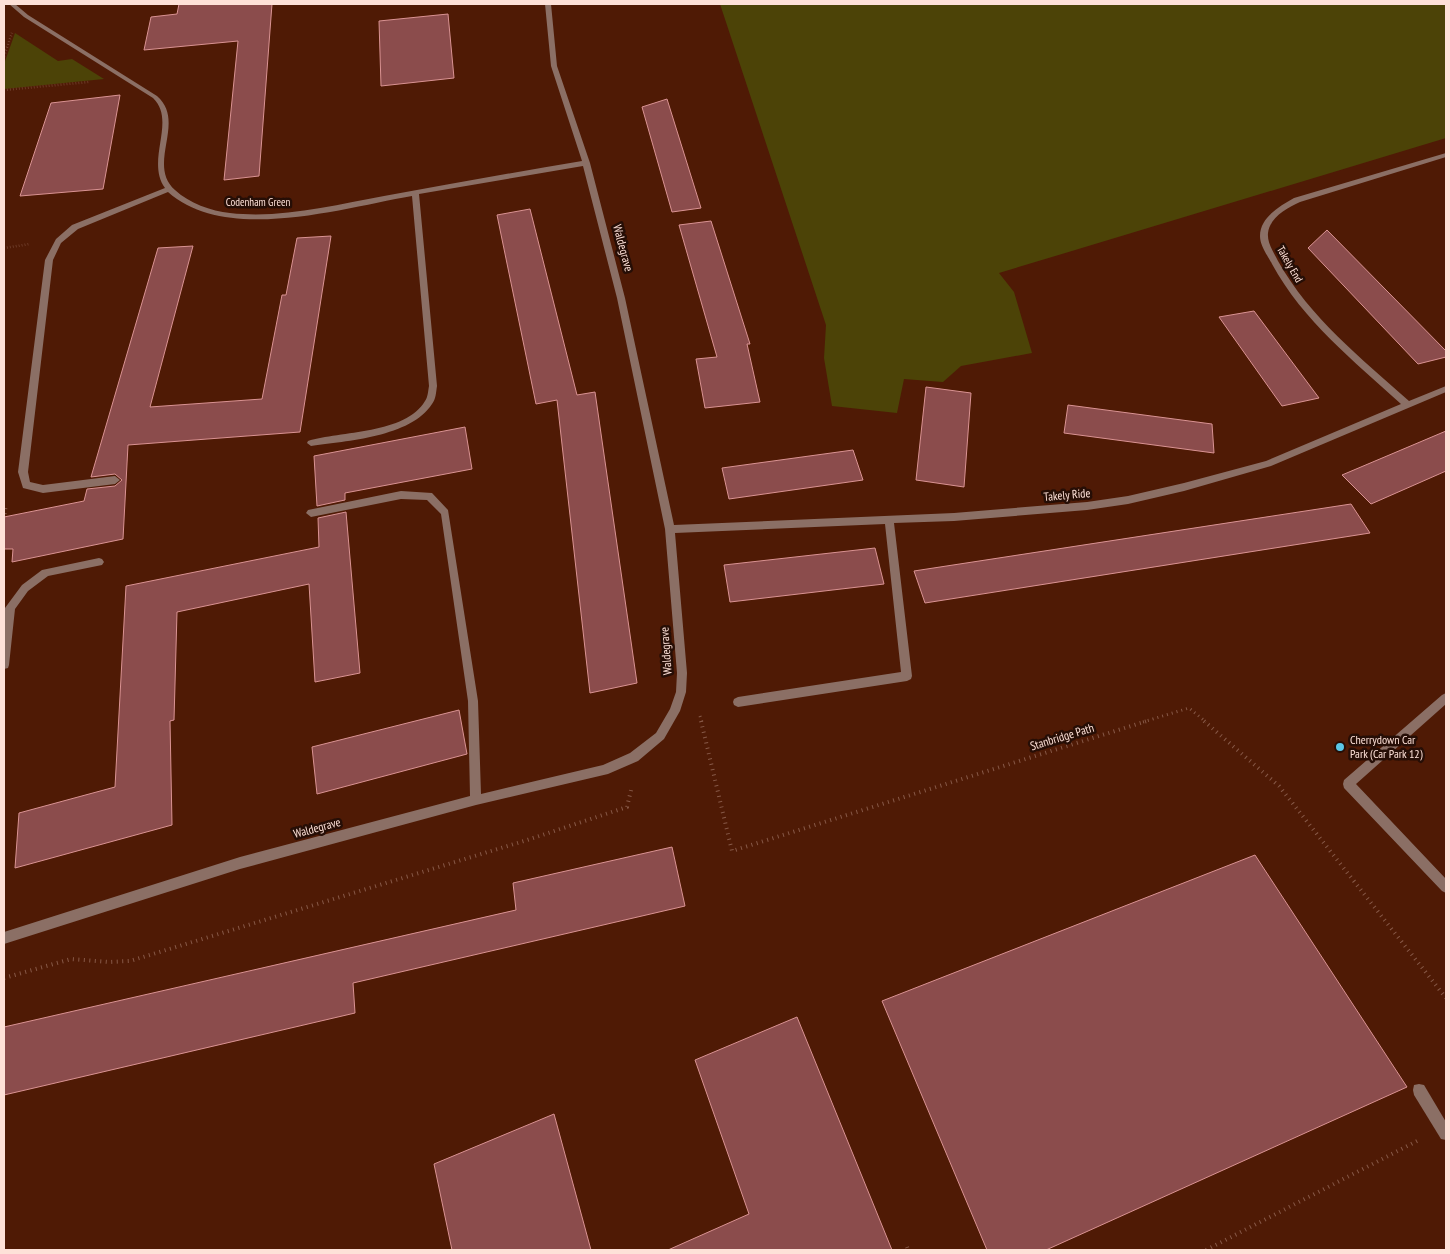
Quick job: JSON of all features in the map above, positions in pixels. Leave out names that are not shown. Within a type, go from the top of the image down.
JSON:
[{"type":"street","points":[[12,4],[26,16],[147,91],[162,105],[165,124],[161,168],[163,179],[169,189],[75,227],[63,234],[54,244],[49,260],[23,472],[26,485],[43,489],[115,480]]},
{"type":"street","name":"Waldegrave","points":[[4,938],[240,864],[476,800],[604,770],[634,757],[660,736],[675,711],[682,673],[670,529],[622,298],[586,163],[554,66],[548,4]]},
{"type":"street","name":"Takely End","points":[[1406,404],[1307,309],[1276,265],[1266,245],[1264,233],[1268,224],[1279,210],[1298,200],[1446,155]]},
{"type":"street","name":"Codenham Green","points":[[169,189],[199,207],[231,216],[300,213],[586,163]]},
{"type":"street","points":[[311,443],[393,428],[417,416],[429,403],[433,386],[415,193]]},
{"type":"street","name":"Takely Ride","points":[[670,529],[954,517],[1087,506],[1175,490],[1288,457],[1406,404],[1446,389]]},
{"type":"street","points":[[311,513],[401,494],[429,496],[445,513],[474,701],[476,800]]},
{"type":"street","points":[[738,702],[907,676],[889,520]]},
{"type":"street","points":[[4,665],[10,608],[25,588],[45,573],[99,562]]},
{"type":"street","points":[[1446,698],[1348,784],[1446,887]]},
{"type":"street","points":[[1419,1090],[1444,1131]]},
{"type":"path","points":[[4,90],[90,82]]},
{"type":"path","points":[[4,524],[6,506]]},
{"type":"path","name":"Stanbridge Path","points":[[678,700],[697,704],[732,851],[1189,708],[1279,786],[1446,998]]},
{"type":"path","points":[[1206,1250],[1444,1131]]},
{"type":"shaded area","points":[[720,4],[1446,4],[1446,138],[999,273],[1014,292],[1032,353],[961,366],[943,382],[904,379],[897,413],[832,406],[824,358],[826,325]]},
{"type":"shaded area","points":[[15,33],[58,61],[72,59],[104,79],[4,89],[4,64]]},
{"type":"building","points":[[179,4],[272,4],[259,176],[224,180],[238,41],[144,50],[151,17],[177,14]]},
{"type":"building","points":[[448,14],[454,78],[381,86],[379,21]]},
{"type":"building","points":[[120,95],[103,189],[20,196],[51,103]]},
{"type":"building","points":[[667,99],[701,208],[672,212],[642,107]]},
{"type":"building","points":[[530,209],[577,395],[595,392],[637,683],[590,693],[557,400],[536,404],[497,215]]},
{"type":"building","points":[[711,221],[750,344],[747,344],[760,402],[705,408],[696,359],[717,357],[679,225]]},
{"type":"building","points":[[1327,230],[1446,351],[1446,357],[1418,364],[1308,248]]},
{"type":"building","points":[[331,236],[300,432],[128,445],[123,539],[12,562],[13,549],[4,549],[4,517],[84,501],[87,489],[115,486],[122,480],[115,474],[91,477],[158,248],[193,246],[150,407],[262,399],[282,295],[286,295],[297,238]]},
{"type":"building","points":[[1254,311],[1319,398],[1282,406],[1219,317]]},
{"type":"building","points":[[926,387],[971,393],[964,487],[916,480]]},
{"type":"building","points":[[1068,405],[1212,424],[1214,453],[1064,433]]},
{"type":"building","points":[[465,427],[472,469],[345,493],[345,500],[317,506],[314,456]]},
{"type":"building","points":[[1446,431],[1446,471],[1371,504],[1342,475]]},
{"type":"building","points":[[853,450],[863,480],[729,499],[722,468]]},
{"type":"building","points":[[1351,504],[1370,533],[925,603],[914,571]]},
{"type":"building","points":[[346,512],[360,673],[315,682],[309,584],[177,612],[174,720],[170,721],[172,825],[15,868],[19,813],[115,787],[126,586],[319,547],[318,518]]},
{"type":"building","points":[[875,548],[884,584],[730,602],[724,565]]},
{"type":"building","points":[[459,710],[467,754],[317,794],[312,747]]},
{"type":"building","points":[[672,847],[685,906],[353,983],[355,1013],[4,1095],[4,1027],[516,910],[513,883]]},
{"type":"building","points":[[1255,855],[1407,1087],[1046,1250],[987,1250],[882,1001]]},
{"type":"building","points":[[797,1017],[892,1250],[668,1250],[749,1214],[695,1060]]},
{"type":"building","points":[[554,1114],[591,1250],[452,1250],[434,1164]]},
{"type":"place","name":"Cherrydown Car Park (Car Park 12)","points":[[1340,747]]}]
